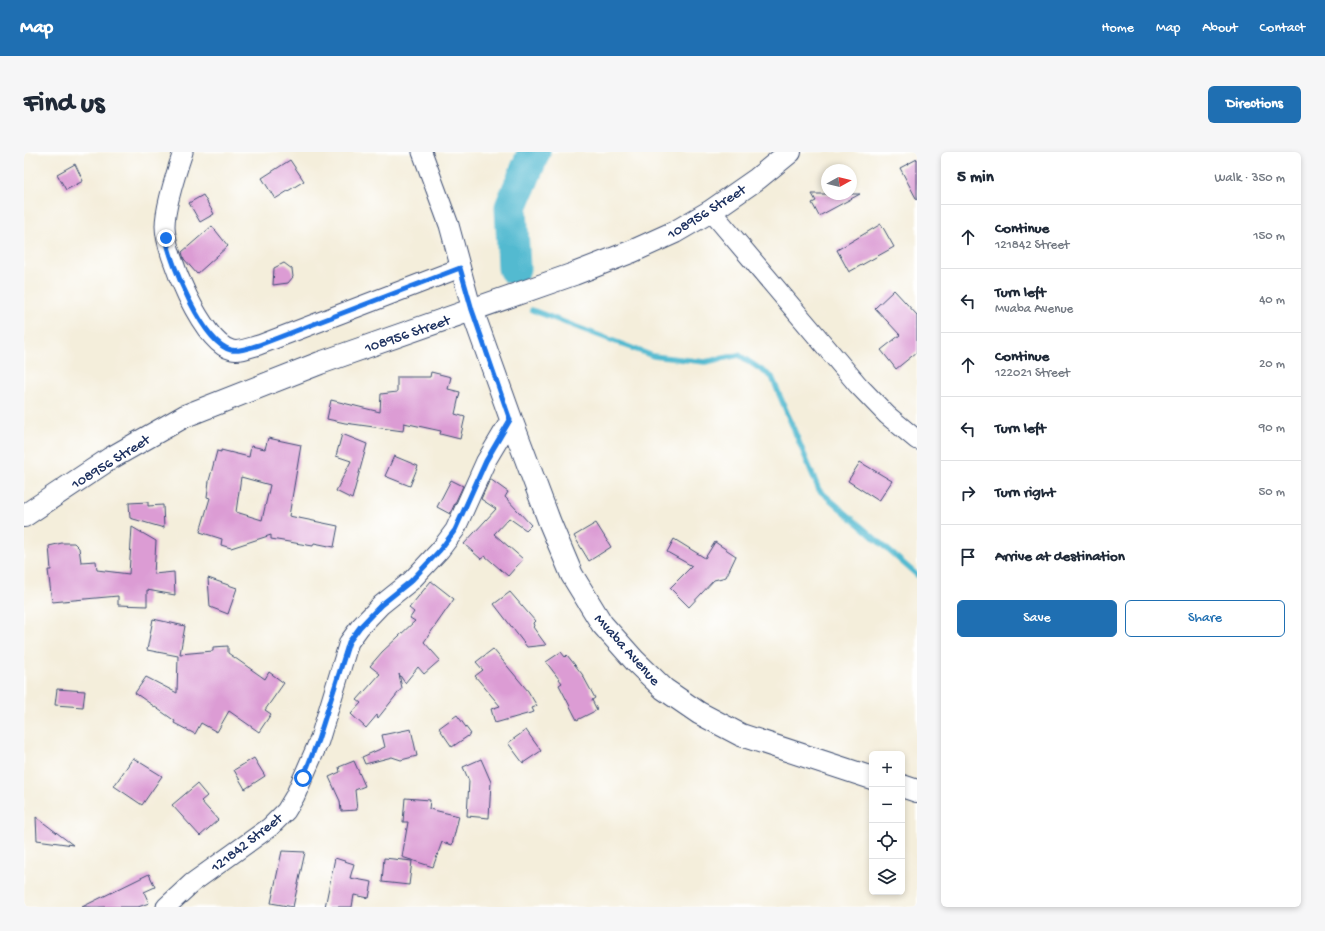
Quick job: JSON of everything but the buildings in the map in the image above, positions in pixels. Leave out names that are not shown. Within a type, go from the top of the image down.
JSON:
[{"type":"street","points":[[183,152],[165,225],[169,255],[191,303],[210,336],[221,345],[232,350],[259,345],[460,268]]},
{"type":"street","points":[[422,152],[449,225],[472,310]]},
{"type":"street","name":"108956 Street","points":[[24,516],[110,458],[185,416],[320,363],[472,310],[633,251],[675,232],[710,211],[757,179],[790,152]]},
{"type":"street","points":[[710,211],[858,385],[887,415],[917,440]]},
{"type":"street","name":"Mvaba Avenue","points":[[472,310],[510,420],[550,523],[572,575],[602,624],[635,661],[664,689],[699,714],[741,735],[869,777]]},
{"type":"street","name":"121842 Street","points":[[166,907],[192,883],[270,827],[286,811],[295,796],[318,740],[349,642],[360,627],[381,605],[416,576],[440,550],[455,530],[486,461],[510,420]]},
{"type":"street","points":[[905,787],[917,791]]},
{"type":"waterway","points":[[514,268],[511,207],[534,152]]},
{"type":"waterway","points":[[532,310],[653,356],[705,362],[739,355],[772,377],[819,490],[917,575]]},
{"type":"route","points":[[166,238],[169,255],[191,303],[210,336],[221,345],[232,350],[243,350],[259,345],[460,268],[472,310],[494,370],[510,420],[486,461],[455,530],[440,550],[411,581],[381,605],[360,627],[349,642],[341,663],[333,694],[318,740],[303,778]]}]
